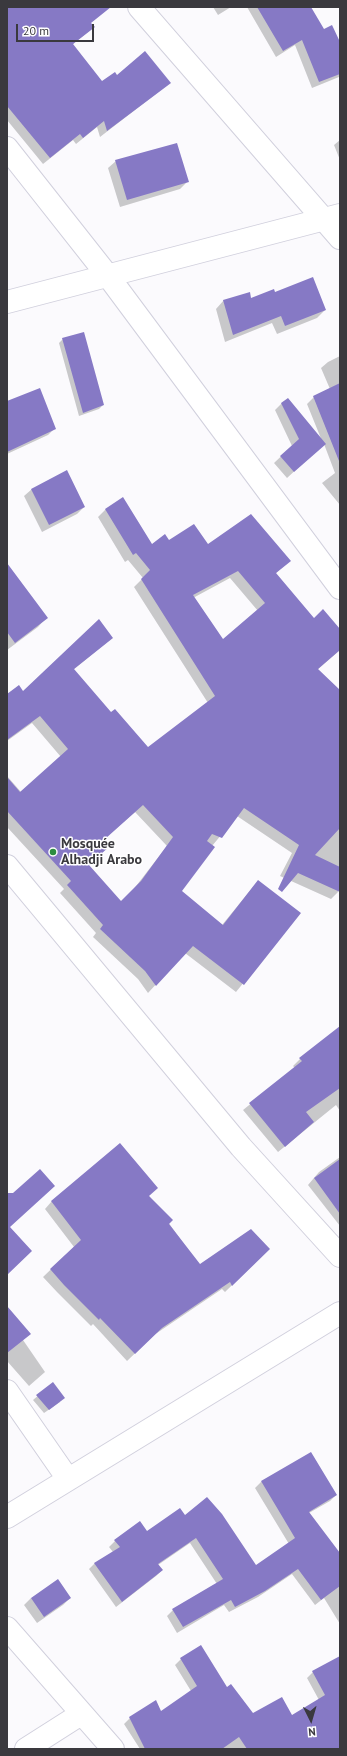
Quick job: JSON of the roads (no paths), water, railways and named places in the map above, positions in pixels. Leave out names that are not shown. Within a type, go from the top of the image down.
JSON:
[{"type":"street","points":[[139,7],[332,217],[340,238]]},
{"type":"street","points":[[7,148],[108,276],[340,588]]},
{"type":"street","points":[[7,302],[332,217]]},
{"type":"street","points":[[7,866],[241,1147],[340,1256]]},
{"type":"street","points":[[7,1516],[340,1313]]},
{"type":"street","points":[[7,1391],[68,1478]]},
{"type":"street","points":[[7,1628],[113,1749]]},
{"type":"street","points":[[26,1749],[82,1714]]},
{"type":"place","name":"Mosquée Alhadji Arabo","points":[[53,852]]}]
